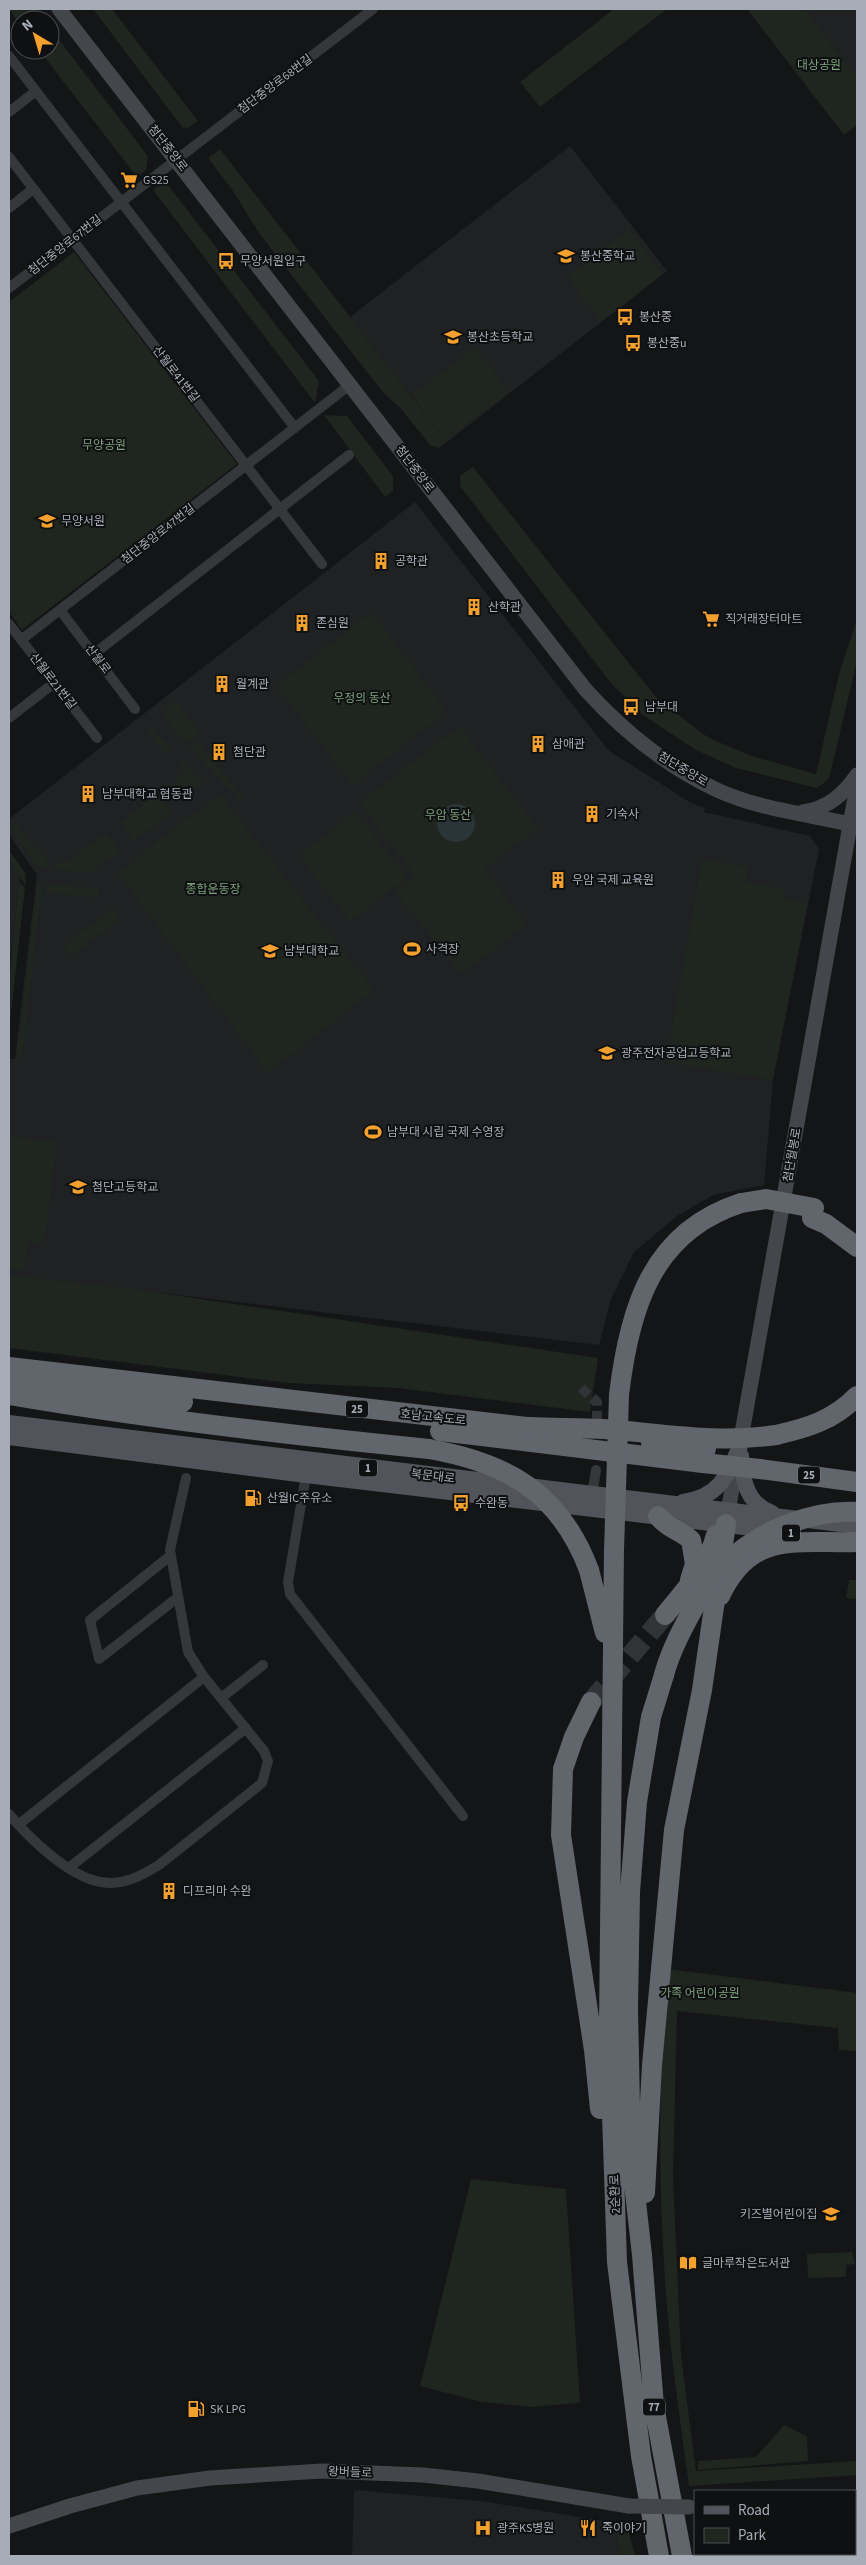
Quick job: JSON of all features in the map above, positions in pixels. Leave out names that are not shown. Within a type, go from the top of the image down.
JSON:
[{"type":"highway","points":[[612,1828],[620,1550],[629,1409],[635,1359],[643,1324],[662,1278],[689,1244],[711,1228],[732,1217],[751,1212],[774,1210],[813,1213],[838,1219],[857,1234]]},
{"type":"highway","points":[[813,1213],[857,1247]]},
{"type":"highway","name":"호남고속도로","points":[[9,1367],[254,1397],[529,1427],[704,1456]]},
{"type":"highway","name":"호남고속도로","points":[[9,1381],[761,1462],[857,1468]]},
{"type":"highway","points":[[9,1395],[90,1409],[257,1432],[429,1449],[476,1459],[499,1468],[537,1493],[552,1508],[574,1536],[589,1570],[605,1632],[612,1828]]},
{"type":"highway","points":[[529,1427],[603,1430],[707,1439],[737,1439],[776,1435],[813,1426],[834,1416],[857,1396]]},
{"type":"highway","name":"호남고속도로","points":[[761,1462],[857,1482]]},
{"type":"highway","points":[[663,1510],[666,1526],[682,1532],[691,1540],[695,1564],[689,1584]]},
{"type":"highway","points":[[630,1892],[640,1776],[652,1717],[668,1660],[686,1623],[724,1565],[753,1541],[781,1527],[813,1516],[857,1512]]},
{"type":"highway","points":[[665,1615],[712,1550],[717,1532],[727,1518]]},
{"type":"highway","points":[[642,2255],[652,2065],[674,1830],[702,1690],[727,1518]]},
{"type":"highway","points":[[713,1620],[726,1583],[744,1560],[755,1552],[786,1543],[857,1542]]},
{"type":"highway","points":[[620,1550],[626,1870],[630,1892]]},
{"type":"highway","points":[[591,1702],[574,1737],[563,1769],[561,1835],[594,2050],[617,2262]]},
{"type":"highway","name":"2순환로","points":[[612,1828],[609,2026],[617,2262],[641,2456],[659,2556]]},
{"type":"highway","name":"2순환로","points":[[630,1892],[628,2007],[631,2157],[642,2255],[654,2406],[682,2556]]},
{"type":"main road","name":"북문대로","points":[[9,1422],[592,1494],[663,1510]]},
{"type":"main road","name":"북문대로","points":[[9,1437],[306,1475],[663,1510],[727,1518],[857,1542]]},
{"type":"main road","points":[[663,1510],[700,1499],[714,1491],[726,1476],[740,1446]]},
{"type":"main road","points":[[740,1446],[744,1477],[750,1497],[766,1511],[789,1518]]},
{"type":"main road","name":"북문대로","points":[[727,1518],[789,1518],[857,1526]]},
{"type":"street","name":"첨단중앙로","points":[[59,9],[351,384],[585,689],[605,712],[632,736],[666,760],[717,790],[752,802],[853,825]]},
{"type":"street","name":"첨단중앙로68번길","points":[[176,159],[373,9]]},
{"type":"street","points":[[9,56],[295,428]]},
{"type":"street","points":[[9,112],[36,91]]},
{"type":"street","name":"산월로41번길","points":[[9,157],[322,564]]},
{"type":"street","name":"첨단중앙로67번길","points":[[9,288],[176,159]]},
{"type":"street","points":[[9,208],[33,189]]},
{"type":"street","name":"첨단중앙로47번길","points":[[21,640],[351,384]]},
{"type":"street","points":[[94,654],[349,455]]},
{"type":"street","name":"산월로","points":[[60,610],[135,709]]},
{"type":"street","name":"산월로21번길","points":[[9,624],[97,738]]},
{"type":"street","points":[[10,714],[54,683]]},
{"type":"street","points":[[800,813],[815,810],[833,802],[857,775]]},
{"type":"street","name":"첨단월봉로","points":[[727,1518],[853,825],[857,786]]},
{"type":"street","points":[[592,1494],[596,1470]]},
{"type":"street","points":[[306,1475],[288,1582],[290,1594],[463,1816]]},
{"type":"street","points":[[9,1814],[38,1844],[70,1867],[88,1878],[102,1882],[117,1882],[144,1875],[159,1865],[262,1783],[268,1761],[264,1751],[204,1677],[188,1652],[170,1556],[186,1478]]},
{"type":"street","points":[[170,1556],[90,1620],[99,1659],[178,1598]]},
{"type":"street","points":[[221,1698],[264,1665]]},
{"type":"street","points":[[18,1825],[204,1677]]},
{"type":"street","points":[[70,1867],[246,1728]]},
{"type":"street","name":"왕버들로","points":[[9,2526],[70,2506],[137,2488],[210,2478],[322,2471],[423,2475],[478,2481],[629,2506],[692,2507]]},
{"type":"shaded area","points":[[805,9],[857,9],[857,77]]},
{"type":"shaded area","points":[[570,146],[667,271],[447,442],[350,317]]},
{"type":"shaded area","name":"남부대학교","points":[[415,502],[608,750],[691,803],[705,808],[704,812],[810,836],[819,849],[773,1080],[764,1185],[713,1195],[677,1216],[634,1252],[611,1299],[599,1345],[9,1275],[9,1059],[15,1059],[37,875],[9,835],[9,819]]},
{"type":"shaded area","points":[[456,804],[470,809],[475,823],[470,837],[456,842],[442,837],[437,823],[442,809]]},
{"type":"shaded area","points":[[9,862],[20,876],[9,969]]},
{"type":"shaded area","name":"광주KS병원","points":[[354,2490],[481,2501],[611,2522],[621,2556],[352,2556]]},
{"type":"green space","points":[[9,9],[36,10],[10,10]]},
{"type":"green space","points":[[93,9],[112,9],[198,121],[188,128],[182,127]]},
{"type":"green space","points":[[614,9],[667,9],[540,107],[520,82]]},
{"type":"green space","name":"대상공원","points":[[747,9],[805,9],[857,77],[857,125],[844,135]]},
{"type":"green space","points":[[60,41],[148,156],[146,170],[137,177],[47,60],[60,60]]},
{"type":"green space","points":[[220,149],[447,442],[439,448],[430,445],[402,410],[381,390],[259,233],[233,191],[208,158]]},
{"type":"green space","points":[[165,181],[319,381],[315,403],[153,190]]},
{"type":"green space","points":[[629,229],[663,274],[601,322],[567,277]]},
{"type":"green space","name":"무양공원","points":[[74,252],[237,464],[22,630],[9,612],[9,302]]},
{"type":"green space","points":[[475,347],[509,392],[446,440],[412,395]]},
{"type":"green space","points":[[324,415],[347,416],[393,476],[393,491],[385,497]]},
{"type":"green space","points":[[473,467],[655,696],[703,734],[752,756],[816,774],[839,674],[857,619],[857,661],[829,779],[817,788],[736,768],[696,750],[643,715],[610,682],[460,486],[460,476]]},
{"type":"green space","name":"우정의 동산","points":[[371,612],[447,711],[353,785],[276,686]]},
{"type":"green space","points":[[176,701],[201,732],[186,743],[161,714]]},
{"type":"green space","points":[[151,726],[172,748],[165,754],[147,730]]},
{"type":"green space","name":"우암 동산","points":[[459,726],[538,828],[484,869],[527,924],[461,975],[395,891],[415,875],[359,803]]},
{"type":"green space","points":[[196,740],[245,799],[240,801],[187,745]]},
{"type":"green space","points":[[182,761],[203,783],[184,801],[172,785],[184,773],[179,764]]},
{"type":"green space","points":[[157,794],[172,812],[134,841],[120,822]]},
{"type":"green space","name":"종합운동장","points":[[220,795],[374,990],[268,1073],[118,874],[167,833]]},
{"type":"green space","points":[[355,811],[407,878],[350,922],[299,856]]},
{"type":"green space","points":[[16,823],[50,865],[39,869],[10,828]]},
{"type":"green space","points":[[106,833],[121,851],[91,872],[47,869],[68,860]]},
{"type":"green space","points":[[9,850],[26,874],[25,885],[9,863]]},
{"type":"green space","points":[[702,859],[748,867],[746,882],[782,888],[786,899],[807,904],[773,1080],[666,1062]]},
{"type":"green space","points":[[19,881],[25,888],[9,1031],[9,978]]},
{"type":"green space","points":[[45,884],[98,888],[98,897],[45,893]]},
{"type":"green space","points":[[37,885],[42,885],[22,1057],[17,1057]]},
{"type":"green space","points":[[112,908],[120,919],[71,957],[63,946]]},
{"type":"green space","points":[[9,1136],[57,1142],[44,1244],[28,1242],[24,1270],[9,1269]]},
{"type":"green space","points":[[9,1275],[134,1289],[598,1358],[590,1412],[398,1388],[289,1383],[9,1348]]},
{"type":"green space","points":[[849,1580],[857,1580],[857,1599],[846,1598]]},
{"type":"green space","name":"가족 어린이공원","points":[[667,1969],[857,1993],[857,2051],[839,2050],[838,2028],[677,2011],[673,2177],[681,2355],[696,2471],[857,2461],[857,2475],[689,2486],[671,2348],[662,2227],[661,2080]]},
{"type":"green space","points":[[471,2179],[566,2189],[580,2403],[532,2407],[482,2402],[420,2386]]},
{"type":"green space","points":[[852,2252],[855,2264],[846,2265],[846,2277],[808,2278],[807,2254]]},
{"type":"green space","points":[[784,2425],[807,2436],[808,2461],[698,2470],[698,2461],[756,2457]]},
{"type":"green space","points":[[611,2522],[628,2529],[635,2556],[621,2556]]},
{"type":"tunnel","points":[[581,1388],[597,1402],[597,1432]]},
{"type":"tunnel","points":[[591,1702],[665,1615]]},
{"type":"place","name":"GS25","points":[[129,180]]},
{"type":"place","name":"봉산중학교","points":[[566,256]]},
{"type":"place","name":"무양서원입구","points":[[226,261]]},
{"type":"place","name":"봉산중","points":[[625,317]]},
{"type":"place","name":"봉산초등학교","points":[[453,337]]},
{"type":"place","name":"봉산중u","points":[[633,343]]},
{"type":"place","name":"무양서원","points":[[47,521]]},
{"type":"place","name":"공학관","points":[[381,561]]},
{"type":"place","name":"산학관","points":[[474,607]]},
{"type":"place","name":"직거래장터마트","points":[[711,619]]},
{"type":"place","name":"존심원","points":[[302,623]]},
{"type":"place","name":"월계관","points":[[222,684]]},
{"type":"place","name":"남부대","points":[[631,707]]},
{"type":"place","name":"삼애관","points":[[538,744]]},
{"type":"place","name":"첨단관","points":[[219,752]]},
{"type":"place","name":"남부대학교 협동관","points":[[88,794]]},
{"type":"place","name":"기숙사","points":[[592,814]]},
{"type":"place","name":"우암 국제 교육원","points":[[558,880]]},
{"type":"place","name":"사격장","points":[[412,949]]},
{"type":"place","name":"남부대학교","points":[[270,951]]},
{"type":"place","name":"광주전자공업고등학교","points":[[607,1053]]},
{"type":"place","name":"남부대 시립 국제 수영장","points":[[373,1132]]},
{"type":"place","name":"첨단고등학교","points":[[78,1187]]},
{"type":"place","name":"산월IC주유소","points":[[253,1498]]},
{"type":"place","name":"수완동","points":[[461,1503]]},
{"type":"place","name":"디프리마 수완","points":[[169,1891]]},
{"type":"place","name":"키즈별어린이집","points":[[831,2214]]},
{"type":"place","name":"글마루작은도서관","points":[[688,2263]]},
{"type":"place","name":"SK LPG","points":[[196,2409]]},
{"type":"place","name":"광주KS병원","points":[[483,2528]]},
{"type":"place","name":"죽이야기","points":[[588,2528]]}]
